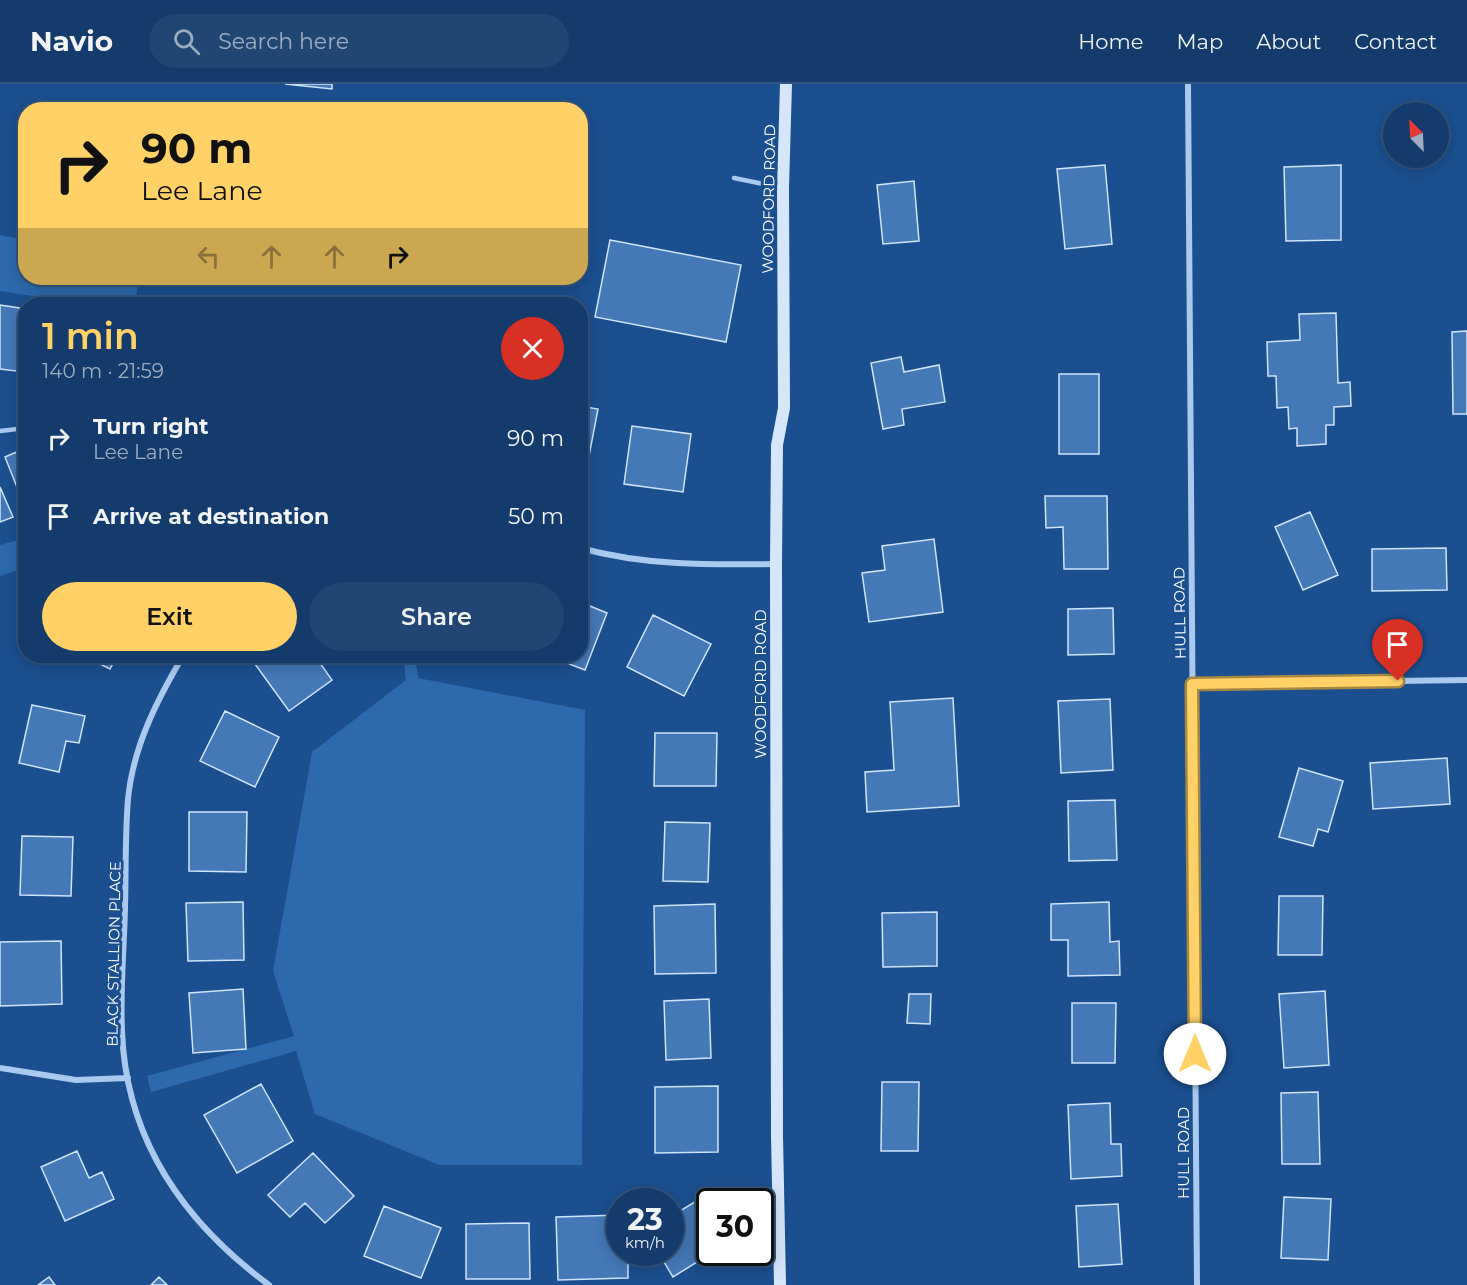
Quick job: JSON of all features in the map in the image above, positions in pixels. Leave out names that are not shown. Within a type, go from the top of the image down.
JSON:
[{"type":"street","name":"WOODFORD ROAD","points":[[780,1285],[777,1136],[776,564],[777,445],[784,408],[783,188],[786,84]]},
{"type":"street","name":"HULL ROAD","points":[[1188,84],[1197,1285]]},
{"type":"street","points":[[588,550],[619,559],[673,565],[776,564]]},
{"type":"street","name":"BLACK STALLION PLACE","points":[[179,663],[158,699],[144,731],[128,798],[122,1032],[128,1078],[137,1115],[156,1159],[180,1199],[198,1224],[236,1260],[269,1285]]},
{"type":"street","points":[[1192,684],[1467,680]]},
{"type":"street","points":[[0,1068],[76,1080],[128,1078]]},
{"type":"lane","points":[[734,178],[783,188]]},
{"type":"lane","points":[[0,431],[18,429]]},
{"type":"shaded area","points":[[0,235],[18,239],[18,285],[138,285],[136,297],[40,297],[0,291]]},
{"type":"shaded area","points":[[18,540],[18,570],[0,576],[0,545]]},
{"type":"shaded area","points":[[404,663],[416,663],[418,678],[585,710],[582,1165],[439,1165],[315,1114],[296,1051],[151,1092],[147,1076],[294,1036],[273,971],[312,752],[406,680]]},
{"type":"building","points":[[285,84],[332,84],[332,89]]},
{"type":"building","points":[[1105,165],[1112,244],[1065,249],[1057,169]]},
{"type":"building","points":[[1341,165],[1341,240],[1286,241],[1284,167]]},
{"type":"building","points":[[914,181],[919,241],[883,244],[877,185]]},
{"type":"building","points":[[610,240],[741,265],[726,342],[595,317]]},
{"type":"building","points":[[0,305],[18,308],[18,371],[0,369]]},
{"type":"building","points":[[1336,313],[1338,383],[1350,382],[1351,406],[1334,407],[1334,425],[1326,425],[1326,444],[1297,446],[1297,428],[1289,429],[1288,407],[1277,408],[1276,376],[1268,376],[1267,342],[1300,340],[1299,314]]},
{"type":"building","points":[[1467,331],[1467,414],[1453,414],[1452,332]]},
{"type":"building","points":[[901,357],[904,372],[939,365],[945,402],[902,409],[904,425],[883,429],[871,363]]},
{"type":"building","points":[[1059,374],[1099,374],[1099,454],[1059,454]]},
{"type":"building","points":[[588,407],[598,409],[588,462]]},
{"type":"building","points":[[632,426],[691,434],[683,492],[624,484]]},
{"type":"building","points":[[18,451],[18,490],[5,457]]},
{"type":"building","points":[[0,487],[13,517],[0,522]]},
{"type":"building","points":[[1045,496],[1107,496],[1108,569],[1064,569],[1063,527],[1046,528]]},
{"type":"building","points":[[1310,512],[1338,575],[1303,590],[1275,527]]},
{"type":"building","points":[[934,539],[943,612],[869,622],[862,573],[885,570],[882,546]]},
{"type":"building","points":[[1446,548],[1447,590],[1372,591],[1372,549]]},
{"type":"building","points":[[588,605],[607,613],[588,662]]},
{"type":"building","points":[[1113,608],[1114,654],[1068,655],[1068,609]]},
{"type":"building","points":[[653,615],[711,644],[684,696],[627,667]]},
{"type":"building","points":[[98,663],[113,663],[110,669]]},
{"type":"building","points":[[320,663],[332,680],[289,711],[255,664]]},
{"type":"building","points":[[566,663],[588,663],[585,670]]},
{"type":"building","points":[[953,698],[959,806],[867,812],[865,772],[894,770],[890,702]]},
{"type":"building","points":[[1110,699],[1113,770],[1061,773],[1058,701]]},
{"type":"building","points":[[32,705],[85,716],[79,743],[66,741],[59,772],[19,763]]},
{"type":"building","points":[[225,711],[279,737],[255,787],[200,761]]},
{"type":"building","points":[[655,733],[717,733],[716,786],[654,786]]},
{"type":"building","points":[[1447,758],[1450,804],[1373,809],[1370,763]]},
{"type":"building","points":[[1299,768],[1343,781],[1328,832],[1318,829],[1313,846],[1279,837]]},
{"type":"building","points":[[1115,800],[1117,860],[1069,861],[1068,801]]},
{"type":"building","points":[[189,812],[247,812],[246,872],[189,871]]},
{"type":"building","points":[[665,822],[710,823],[708,882],[663,881]]},
{"type":"building","points":[[22,836],[73,837],[71,896],[20,895]]},
{"type":"building","points":[[1279,896],[1323,896],[1322,955],[1278,955]]},
{"type":"building","points":[[243,902],[244,960],[188,961],[186,903]]},
{"type":"building","points":[[1109,902],[1110,942],[1119,941],[1120,975],[1068,976],[1068,940],[1051,940],[1051,904]]},
{"type":"building","points":[[715,904],[716,973],[655,974],[654,906]]},
{"type":"building","points":[[937,912],[937,966],[883,967],[882,913]]},
{"type":"building","points":[[61,941],[62,1004],[0,1006],[0,942]]},
{"type":"building","points":[[243,989],[246,1049],[193,1053],[189,993]]},
{"type":"building","points":[[1325,991],[1329,1065],[1284,1068],[1279,994]]},
{"type":"building","points":[[909,994],[931,994],[930,1024],[907,1023]]},
{"type":"building","points":[[709,999],[711,1058],[666,1060],[664,1001]]},
{"type":"building","points":[[1072,1003],[1116,1003],[1115,1063],[1072,1063]]},
{"type":"building","points":[[882,1082],[919,1082],[918,1151],[881,1151]]},
{"type":"building","points":[[261,1084],[293,1141],[237,1173],[204,1115]]},
{"type":"building","points":[[718,1086],[718,1152],[655,1153],[655,1087]]},
{"type":"building","points":[[1318,1092],[1320,1164],[1282,1164],[1281,1093]]},
{"type":"building","points":[[1110,1103],[1111,1144],[1121,1144],[1122,1176],[1071,1179],[1068,1105]]},
{"type":"building","points":[[77,1151],[89,1178],[102,1172],[114,1199],[65,1221],[41,1167]]},
{"type":"building","points":[[313,1153],[354,1196],[325,1223],[305,1203],[290,1217],[268,1195]]},
{"type":"building","points":[[1284,1197],[1331,1199],[1328,1260],[1281,1258]]},
{"type":"building","points":[[696,1201],[696,1263],[673,1277],[666,1266],[684,1266],[684,1208]]},
{"type":"building","points":[[1118,1204],[1122,1264],[1079,1267],[1076,1206]]},
{"type":"building","points":[[384,1206],[441,1228],[421,1278],[364,1256]]},
{"type":"building","points":[[606,1215],[606,1266],[628,1266],[628,1278],[558,1280],[556,1217]]},
{"type":"building","points":[[529,1223],[530,1279],[466,1279],[466,1224]]},
{"type":"building","points":[[49,1277],[55,1285],[38,1285]]},
{"type":"building","points":[[159,1277],[167,1285],[151,1285]]},
{"type":"route","points":[[1195,1054],[1192,684],[1398,681]]}]
